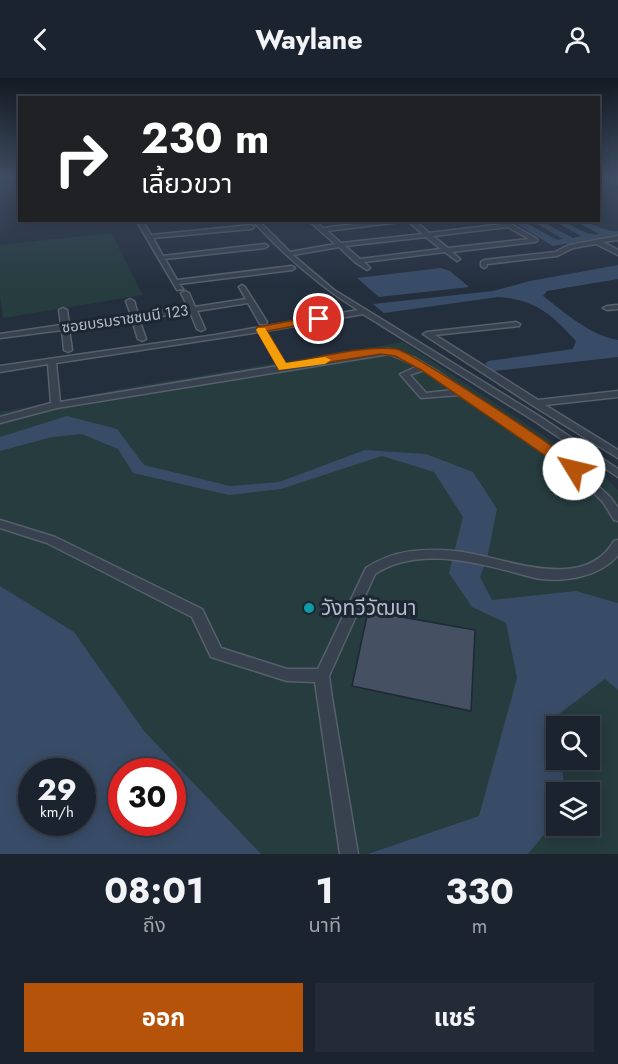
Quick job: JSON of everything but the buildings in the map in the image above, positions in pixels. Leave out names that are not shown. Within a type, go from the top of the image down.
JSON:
[{"type":"street","points":[[140,222],[182,291],[201,329]]},
{"type":"street","points":[[312,222],[367,268]]},
{"type":"street","points":[[321,230],[391,222]]},
{"type":"street","points":[[411,222],[458,259]]},
{"type":"street","points":[[357,261],[535,240],[504,222]]},
{"type":"street","points":[[148,237],[252,224],[332,291],[536,418],[618,474]]},
{"type":"street","points":[[289,254],[340,245],[510,225]]},
{"type":"street","points":[[484,266],[482,263],[486,261],[561,253],[567,247],[618,238]]},
{"type":"street","points":[[596,241],[618,253]]},
{"type":"street","points":[[161,258],[265,246]]},
{"type":"street","points":[[175,282],[292,268]]},
{"type":"street","points":[[242,286],[283,367]]},
{"type":"street","points":[[130,301],[142,339]]},
{"type":"street","name":"ซอยบรมราชชนนี 123","points":[[0,336],[250,301]]},
{"type":"street","points":[[607,309],[618,307]]},
{"type":"street","points":[[63,310],[68,350]]},
{"type":"street","points":[[0,369],[262,325],[366,311]]},
{"type":"street","points":[[516,324],[427,333],[618,455]]},
{"type":"street","points":[[0,420],[56,405],[389,351],[425,368],[574,469],[606,499],[618,517]]},
{"type":"street","points":[[52,362],[56,405]]},
{"type":"street","points":[[425,368],[404,374],[424,396],[461,392]]},
{"type":"street","points":[[535,404],[618,394]]},
{"type":"street","points":[[0,524],[51,540],[197,613],[216,653],[287,675],[322,676]]},
{"type":"street","points":[[347,846],[322,676],[370,571],[378,564],[412,554],[449,556],[502,564],[541,574],[561,574],[582,571],[600,564],[617,552]]},
{"type":"green space","points":[[111,233],[143,295],[3,318],[0,297],[0,245]]},
{"type":"green space","name":"วังทวีวัฒนา","points":[[403,342],[602,474],[618,490],[618,854],[0,854],[0,412],[136,386]]},
{"type":"water","points":[[525,222],[557,240],[563,239],[534,222],[543,222],[573,238],[581,236],[556,222],[566,223],[588,233],[599,234],[577,222],[587,222],[608,230],[618,231],[618,235],[553,246],[515,223]]},
{"type":"water","points":[[618,265],[618,279],[547,291],[543,296],[588,329],[618,340],[618,357],[494,371],[485,364],[488,361],[573,349],[576,341],[550,316],[523,301],[498,297],[384,313],[373,304],[493,291],[530,281]]},
{"type":"water","points":[[441,268],[450,271],[469,287],[379,297],[357,278]]},
{"type":"water","points":[[67,416],[117,429],[144,465],[230,486],[279,482],[365,450],[426,454],[473,472],[497,509],[487,559],[480,577],[492,600],[576,591],[618,603],[618,690],[605,679],[559,716],[546,716],[546,770],[563,770],[563,782],[546,782],[546,832],[528,854],[368,854],[479,816],[517,678],[506,623],[472,607],[449,573],[463,517],[434,472],[382,456],[281,489],[229,495],[133,473],[118,449],[82,434],[52,437],[0,451],[0,437]]},
{"type":"water","points":[[0,586],[74,632],[144,731],[170,758],[108,758],[108,836],[186,836],[186,775],[261,854],[0,854]]},
{"type":"slow traffic","points":[[261,330],[283,367],[325,360]]},
{"type":"place","name":"วังทวีวัฒนา","points":[[309,608]]},
{"type":"route","points":[[319,319],[261,329],[283,367],[381,351],[397,353],[425,368],[574,469]]}]
